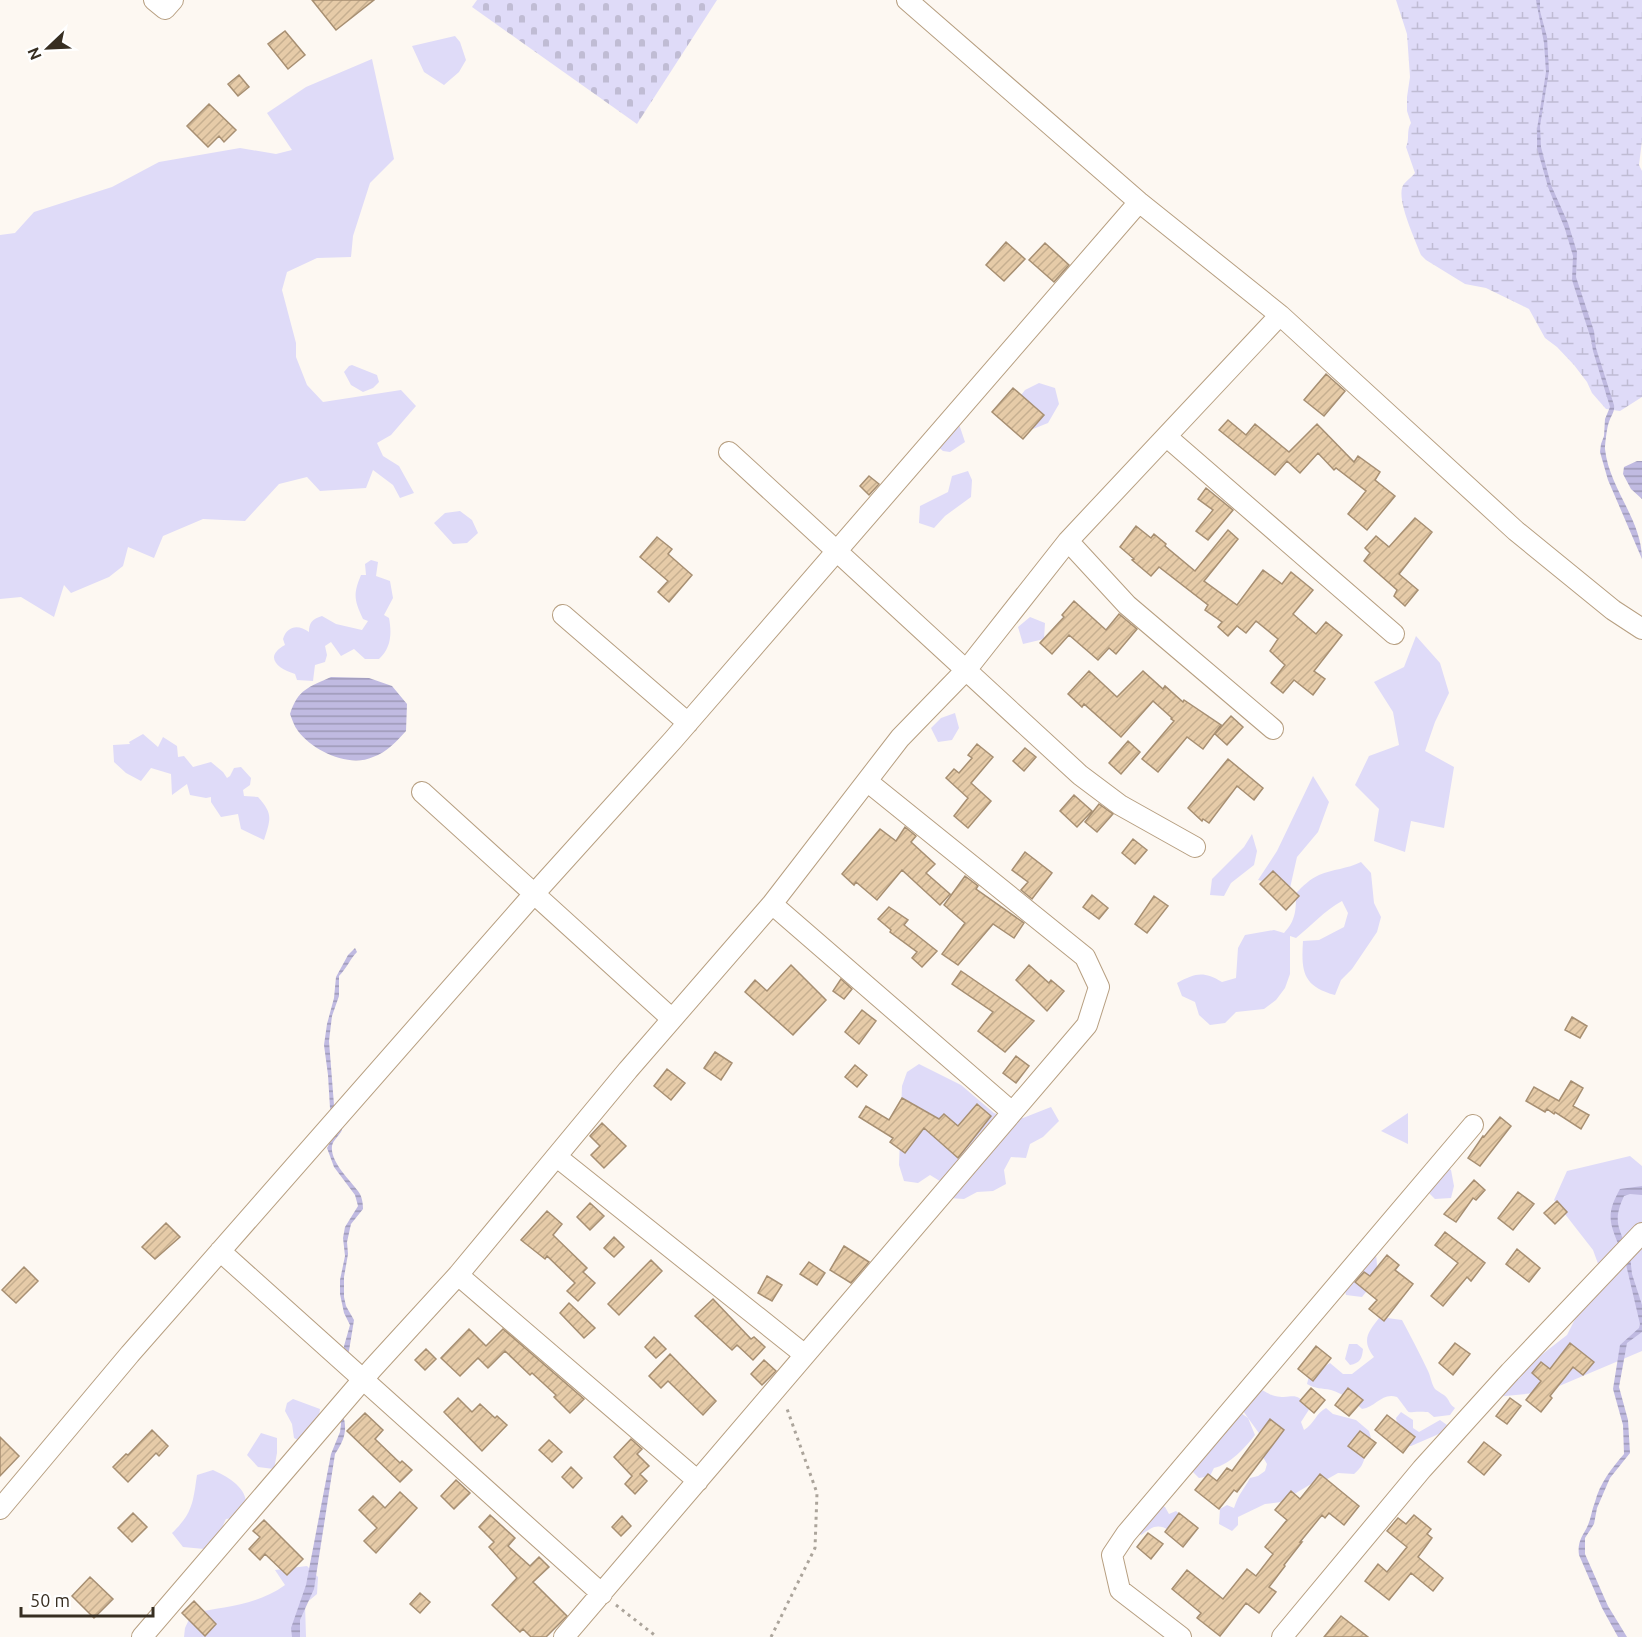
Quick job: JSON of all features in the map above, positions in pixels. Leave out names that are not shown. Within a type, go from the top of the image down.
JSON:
[{"type":"street","points":[[154,0],[165,9],[173,0]]},
{"type":"street","points":[[907,0],[1139,202],[1280,315],[1516,531],[1613,610],[1642,629]]},
{"type":"street","points":[[0,1509],[130,1354],[533,894],[688,723],[1139,202]]},
{"type":"street","points":[[142,1637],[363,1380],[458,1275],[672,1019],[772,904],[900,738],[967,669],[1068,541],[1280,315]]},
{"type":"street","points":[[1167,437],[1395,634]]},
{"type":"street","points":[[729,452],[1080,775],[1120,804],[1195,847]]},
{"type":"street","points":[[1068,541],[1127,605],[1273,729]]},
{"type":"street","points":[[563,615],[688,723]]},
{"type":"street","points":[[564,1637],[1087,1024],[1099,987],[1085,957],[868,782]]},
{"type":"street","points":[[422,792],[672,1019]]},
{"type":"street","points":[[772,904],[1012,1112]]},
{"type":"street","points":[[1181,1637],[1120,1590],[1112,1555],[1126,1534],[1473,1125]]},
{"type":"street","points":[[557,1157],[805,1355]]},
{"type":"street","points":[[1282,1637],[1422,1469],[1642,1233]]},
{"type":"street","points":[[220,1251],[602,1594]]},
{"type":"street","points":[[458,1275],[698,1481]]},
{"type":"path","points":[[771,1637],[814,1548],[818,1492],[790,1420],[780,1384]]},
{"type":"path","points":[[602,1594],[657,1637]]},
{"type":"green space","points":[[477,0],[717,0],[637,124],[472,7]]},
{"type":"green space","points":[[1396,0],[1642,0],[1642,141],[1639,165],[1642,171],[1642,397],[1620,411],[1606,409],[1592,393],[1574,365],[1545,338],[1529,309],[1486,288],[1465,284],[1421,255],[1407,219],[1402,198],[1404,184],[1415,173],[1406,147],[1411,123],[1407,111],[1410,77],[1407,34]]},
{"type":"green space","points":[[455,36],[460,42],[466,60],[459,72],[444,85],[424,72],[412,46]]},
{"type":"green space","points":[[372,59],[394,159],[370,183],[353,236],[351,257],[317,258],[287,272],[282,290],[296,343],[296,357],[307,385],[323,402],[401,390],[416,406],[391,435],[377,443],[383,456],[399,466],[414,493],[400,498],[393,485],[373,470],[366,488],[320,491],[307,477],[279,484],[245,521],[203,519],[163,536],[154,558],[128,547],[123,566],[109,577],[71,593],[64,585],[54,617],[21,597],[0,599],[0,235],[15,233],[34,212],[112,187],[159,162],[240,148],[276,154],[292,150],[267,113],[306,87]]},
{"type":"green space","points":[[352,365],[377,375],[379,382],[373,388],[363,392],[351,385],[344,372]]},
{"type":"green space","points":[[1039,383],[1055,388],[1059,404],[1048,423],[1033,429],[1019,420],[1015,403],[1025,390]]},
{"type":"green space","points":[[958,421],[965,442],[950,452],[943,451],[937,446]]},
{"type":"green space","points":[[968,471],[972,480],[971,497],[945,516],[934,528],[919,523],[920,506],[948,492],[952,476]]},
{"type":"green space","points":[[460,511],[472,520],[478,533],[467,543],[453,544],[434,523],[445,513]]},
{"type":"green space","points":[[371,560],[378,562],[376,576],[390,581],[393,598],[384,615],[389,618],[390,640],[383,655],[379,659],[365,659],[354,649],[341,656],[331,642],[325,646],[327,655],[325,662],[315,665],[313,681],[297,680],[295,674],[279,666],[274,658],[278,649],[285,645],[283,639],[287,631],[297,627],[309,632],[312,622],[322,616],[336,624],[362,630],[368,621],[363,619],[360,612],[356,602],[356,592],[361,575],[366,575],[365,564]]},
{"type":"green space","points":[[1030,617],[1045,623],[1044,639],[1023,644],[1018,627]]},
{"type":"green space","points":[[1416,636],[1440,663],[1449,693],[1435,722],[1425,751],[1454,767],[1444,828],[1411,821],[1405,852],[1374,841],[1379,809],[1355,785],[1369,756],[1399,745],[1393,712],[1374,682],[1404,667]]},
{"type":"green space","points":[[955,713],[959,728],[952,740],[938,742],[931,728],[941,718]]},
{"type":"green space","points":[[143,734],[158,747],[163,737],[177,746],[178,757],[184,756],[193,767],[211,762],[227,778],[234,768],[241,767],[251,778],[250,785],[243,790],[244,796],[258,797],[268,812],[269,821],[264,840],[241,829],[238,814],[221,817],[211,802],[211,797],[190,795],[187,784],[172,795],[171,774],[151,768],[141,781],[126,773],[114,762],[113,745],[130,744],[129,742]]},
{"type":"green space","points":[[1313,776],[1329,802],[1318,832],[1297,857],[1290,888],[1258,880],[1277,851]]},
{"type":"green space","points":[[1252,834],[1257,851],[1254,865],[1231,883],[1224,896],[1210,895],[1212,879],[1244,847]]},
{"type":"green space","points":[[1361,862],[1371,873],[1374,903],[1381,917],[1377,932],[1352,969],[1341,980],[1335,995],[1316,987],[1306,976],[1303,941],[1319,940],[1344,927],[1348,913],[1342,901],[1324,913],[1296,938],[1290,936],[1290,974],[1285,988],[1276,1000],[1264,1009],[1236,1012],[1225,1023],[1210,1025],[1199,1015],[1195,1002],[1182,996],[1177,983],[1189,977],[1204,975],[1222,982],[1236,978],[1238,948],[1245,935],[1274,930],[1284,933],[1291,924],[1294,914],[1296,893],[1304,885],[1319,875]]},
{"type":"green space","points":[[919,1064],[961,1085],[994,1113],[1008,1118],[1023,1118],[1051,1107],[1059,1121],[1043,1137],[1030,1144],[1026,1158],[1011,1157],[1004,1170],[1006,1184],[993,1191],[977,1192],[964,1199],[949,1198],[943,1183],[930,1175],[918,1183],[904,1181],[899,1165],[902,1086],[907,1072]]},
{"type":"green space","points":[[1408,1113],[1408,1144],[1381,1131]]},
{"type":"green space","points":[[1630,1156],[1642,1166],[1642,1351],[1545,1392],[1495,1397],[1517,1374],[1567,1335],[1583,1303],[1604,1280],[1593,1250],[1554,1200],[1567,1171]]},
{"type":"green space","points":[[1438,1161],[1451,1170],[1454,1186],[1451,1198],[1435,1199],[1423,1187]]},
{"type":"green space","points":[[1376,1255],[1377,1268],[1370,1287],[1362,1297],[1346,1295],[1342,1278],[1345,1261],[1360,1256]]},
{"type":"green space","points":[[1380,1317],[1402,1320],[1435,1389],[1455,1408],[1450,1415],[1434,1417],[1428,1412],[1409,1412],[1397,1397],[1392,1396],[1387,1396],[1362,1409],[1340,1393],[1307,1384],[1309,1376],[1330,1363],[1343,1374],[1352,1374],[1374,1357],[1367,1341],[1372,1327]]},
{"type":"green space","points":[[1349,1344],[1357,1344],[1363,1349],[1360,1360],[1350,1365],[1345,1359]]},
{"type":"green space","points":[[1257,1389],[1275,1396],[1293,1396],[1304,1402],[1310,1408],[1301,1422],[1304,1430],[1326,1408],[1333,1414],[1356,1420],[1369,1431],[1371,1438],[1364,1461],[1354,1474],[1338,1473],[1324,1481],[1316,1481],[1281,1502],[1265,1504],[1238,1517],[1238,1525],[1232,1531],[1219,1524],[1220,1509],[1227,1505],[1234,1508],[1250,1478],[1265,1471],[1267,1464],[1259,1450],[1261,1436],[1243,1411]]},
{"type":"green space","points":[[293,1399],[320,1409],[319,1417],[300,1441],[294,1438],[292,1424],[285,1411],[287,1403]]},
{"type":"green space","points":[[1234,1408],[1248,1418],[1255,1435],[1231,1459],[1214,1468],[1210,1476],[1199,1478],[1193,1472],[1192,1464],[1201,1451],[1207,1455],[1212,1437]]},
{"type":"green space","points":[[1401,1412],[1413,1420],[1413,1428],[1419,1432],[1440,1420],[1447,1425],[1448,1430],[1411,1446],[1402,1447],[1396,1418]]},
{"type":"green space","points":[[261,1433],[277,1438],[274,1469],[258,1467],[247,1455]]},
{"type":"green space","points":[[213,1470],[239,1486],[246,1502],[243,1517],[226,1519],[215,1550],[183,1547],[172,1533],[191,1507],[197,1475]]},
{"type":"green space","points":[[1158,1503],[1165,1507],[1169,1514],[1176,1511],[1183,1517],[1169,1530],[1155,1527],[1141,1535],[1135,1529]]},
{"type":"green space","points":[[307,1566],[318,1577],[317,1594],[305,1604],[306,1637],[184,1637],[185,1628],[192,1613],[264,1597],[285,1585],[275,1570]]},
{"type":"shaded area","points":[[1536,0],[1540,0],[1540,11],[1547,37],[1549,71],[1540,126],[1541,147],[1551,185],[1568,223],[1577,252],[1576,277],[1594,331],[1596,348],[1614,405],[1608,424],[1605,449],[1608,463],[1612,477],[1637,531],[1642,559],[1608,480],[1600,452],[1605,419],[1610,407],[1572,280],[1573,256],[1548,187],[1537,148],[1537,129],[1546,72],[1544,43]]},
{"type":"shaded area","points":[[1642,461],[1642,499],[1631,489],[1623,474],[1624,467]]},
{"type":"shaded area","points":[[331,677],[369,678],[392,686],[407,704],[406,731],[387,749],[364,760],[332,756],[313,745],[298,731],[290,714],[297,699],[305,690]]},
{"type":"shaded area","points":[[355,948],[357,952],[339,976],[339,996],[332,1016],[329,1041],[334,1105],[338,1111],[333,1115],[330,1108],[324,1045],[336,977],[348,955]]},
{"type":"shaded area","points":[[341,1121],[342,1130],[332,1146],[332,1152],[337,1164],[359,1193],[363,1207],[351,1224],[347,1242],[344,1297],[354,1320],[348,1357],[344,1353],[344,1346],[350,1325],[344,1313],[340,1280],[345,1256],[343,1238],[345,1227],[358,1206],[355,1195],[334,1167],[327,1148]]},
{"type":"shaded area","points":[[1642,1186],[1642,1195],[1624,1196],[1621,1203],[1618,1220],[1625,1243],[1620,1248],[1611,1224],[1613,1205],[1620,1189]]},
{"type":"shaded area","points":[[1624,1256],[1630,1256],[1632,1274],[1642,1305],[1642,1332],[1627,1343],[1619,1387],[1628,1420],[1630,1453],[1610,1478],[1597,1508],[1594,1524],[1585,1538],[1585,1554],[1608,1606],[1627,1637],[1618,1637],[1602,1608],[1579,1555],[1579,1550],[1603,1482],[1624,1454],[1623,1425],[1613,1389],[1620,1345],[1639,1328],[1640,1324]]},
{"type":"shaded area","points":[[342,1412],[345,1424],[344,1434],[335,1454],[314,1589],[300,1620],[300,1637],[292,1637],[291,1628],[306,1585],[331,1454],[340,1432],[339,1416]]},
{"type":"building","points":[[312,0],[374,0],[336,30]]},
{"type":"building","points":[[285,31],[305,55],[288,69],[268,44]]},
{"type":"building","points":[[239,75],[249,87],[238,96],[228,84]]},
{"type":"building","points":[[209,104],[236,130],[224,142],[219,136],[208,147],[187,126]]},
{"type":"building","points":[[1006,242],[1025,259],[1004,281],[986,265]]},
{"type":"building","points":[[1045,243],[1069,265],[1054,282],[1029,260]]},
{"type":"building","points":[[1326,374],[1345,391],[1324,416],[1304,400]]},
{"type":"building","points":[[1013,388],[1044,415],[1023,439],[992,412]]},
{"type":"building","points":[[1228,420],[1246,435],[1255,424],[1289,452],[1317,424],[1354,462],[1358,456],[1380,472],[1375,480],[1395,496],[1367,530],[1348,514],[1366,491],[1336,468],[1334,470],[1318,453],[1300,473],[1287,461],[1275,475],[1219,430]]},
{"type":"building","points":[[869,476],[879,484],[869,495],[860,486]]},
{"type":"building","points":[[1206,488],[1233,510],[1208,540],[1196,531],[1213,510],[1198,499]]},
{"type":"building","points":[[1415,518],[1432,532],[1399,574],[1418,590],[1405,606],[1394,596],[1397,590],[1364,561],[1370,553],[1365,548],[1376,536],[1389,547]]},
{"type":"building","points":[[1136,526],[1151,538],[1154,534],[1195,571],[1228,530],[1238,539],[1204,581],[1237,605],[1263,570],[1282,584],[1291,572],[1313,590],[1293,614],[1316,634],[1326,622],[1342,635],[1314,671],[1325,679],[1313,695],[1294,680],[1283,693],[1271,683],[1285,665],[1270,651],[1278,639],[1256,621],[1246,633],[1237,626],[1228,636],[1218,627],[1222,622],[1205,610],[1208,605],[1159,567],[1151,576],[1132,560],[1134,559],[1120,547]]},
{"type":"building","points":[[657,537],[672,549],[668,554],[692,575],[669,602],[658,592],[668,581],[640,557]]},
{"type":"building","points":[[1074,601],[1106,630],[1119,614],[1137,629],[1116,654],[1109,648],[1098,660],[1069,635],[1052,654],[1040,643],[1064,617],[1062,615]]},
{"type":"building","points":[[1089,671],[1117,697],[1143,671],[1163,689],[1165,686],[1183,702],[1184,700],[1221,725],[1203,749],[1187,737],[1158,772],[1142,759],[1174,721],[1172,718],[1153,701],[1121,737],[1084,704],[1082,707],[1068,694]]},
{"type":"building","points":[[1231,716],[1243,727],[1227,745],[1215,734]]},
{"type":"building","points":[[1128,741],[1140,752],[1121,774],[1109,763]]},
{"type":"building","points":[[977,744],[993,757],[971,783],[991,801],[968,828],[954,816],[968,798],[946,778],[954,769],[959,773],[972,758],[968,755]]},
{"type":"building","points":[[1025,748],[1036,757],[1024,771],[1013,761]]},
{"type":"building","points":[[1228,759],[1263,788],[1254,800],[1237,786],[1209,823],[1203,819],[1202,821],[1188,808]]},
{"type":"building","points":[[1074,795],[1092,811],[1077,827],[1060,811]]},
{"type":"building","points":[[1099,804],[1113,814],[1097,832],[1085,822]]},
{"type":"building","points":[[905,827],[916,836],[911,842],[935,864],[926,873],[950,894],[940,905],[902,870],[877,900],[856,882],[854,885],[842,874],[880,829],[896,841]]},
{"type":"building","points":[[1133,839],[1147,850],[1135,864],[1122,853]]},
{"type":"building","points":[[1025,852],[1052,873],[1032,899],[1021,890],[1028,882],[1012,870]]},
{"type":"building","points":[[1273,871],[1299,896],[1286,910],[1260,884]]},
{"type":"building","points":[[965,876],[978,886],[976,889],[1024,923],[1014,938],[993,924],[958,965],[942,954],[965,923],[944,905]]},
{"type":"building","points":[[1092,895],[1108,908],[1099,919],[1083,907]]},
{"type":"building","points":[[1154,896],[1168,906],[1147,933],[1135,924]]},
{"type":"building","points":[[889,907],[908,920],[904,925],[937,951],[922,967],[912,958],[917,952],[890,932],[891,930],[878,919]]},
{"type":"building","points":[[791,965],[826,1000],[793,1035],[745,992],[755,980],[767,991]]},
{"type":"building","points":[[1029,965],[1049,983],[1051,980],[1064,991],[1047,1011],[1016,980]]},
{"type":"building","points":[[961,971],[1034,1021],[1005,1052],[978,1031],[993,1012],[952,984]]},
{"type":"building","points":[[841,979],[852,989],[844,999],[833,991]]},
{"type":"building","points":[[862,1010],[876,1021],[859,1044],[845,1032]]},
{"type":"building","points":[[1572,1017],[1587,1026],[1580,1038],[1565,1030]]},
{"type":"building","points":[[715,1052],[732,1063],[721,1080],[704,1068]]},
{"type":"building","points":[[1016,1056],[1029,1066],[1016,1083],[1003,1073]]},
{"type":"building","points":[[855,1065],[867,1075],[857,1087],[845,1077]]},
{"type":"building","points":[[667,1069],[685,1083],[671,1100],[654,1086]]},
{"type":"building","points":[[1571,1081],[1583,1088],[1573,1106],[1589,1115],[1581,1129],[1555,1112],[1554,1114],[1547,1109],[1545,1112],[1526,1101],[1534,1087],[1559,1101]]},
{"type":"building","points":[[902,1098],[939,1119],[944,1114],[958,1126],[977,1104],[991,1116],[958,1158],[924,1128],[905,1153],[890,1142],[893,1138],[859,1117],[866,1106],[889,1120]]},
{"type":"building","points":[[1500,1117],[1511,1126],[1480,1166],[1468,1158]]},
{"type":"building","points":[[602,1123],[626,1146],[604,1168],[591,1155],[600,1146],[590,1136]]},
{"type":"building","points":[[1474,1180],[1485,1190],[1476,1200],[1473,1198],[1456,1222],[1444,1214]]},
{"type":"building","points":[[1518,1192],[1534,1204],[1513,1230],[1498,1218]]},
{"type":"building","points":[[1557,1201],[1567,1212],[1555,1224],[1544,1213]]},
{"type":"building","points":[[590,1203],[604,1216],[590,1230],[577,1217]]},
{"type":"building","points":[[547,1211],[562,1224],[553,1235],[587,1268],[583,1272],[595,1283],[578,1301],[567,1291],[575,1283],[547,1256],[545,1259],[521,1240]]},
{"type":"building","points":[[166,1223],[180,1237],[155,1259],[142,1247]]},
{"type":"building","points":[[1445,1232],[1485,1263],[1471,1281],[1467,1277],[1443,1306],[1431,1296],[1458,1263],[1435,1245]]},
{"type":"building","points":[[614,1237],[624,1247],[614,1257],[604,1248]]},
{"type":"building","points":[[844,1246],[869,1262],[851,1283],[830,1270]]},
{"type":"building","points":[[1517,1249],[1540,1268],[1529,1282],[1506,1264]]},
{"type":"building","points":[[1387,1255],[1399,1265],[1395,1270],[1413,1284],[1384,1321],[1369,1309],[1377,1300],[1355,1282],[1364,1272],[1370,1276]]},
{"type":"building","points":[[651,1260],[662,1271],[619,1315],[608,1304]]},
{"type":"building","points":[[809,1262],[825,1273],[817,1285],[800,1274]]},
{"type":"building","points":[[24,1267],[38,1281],[16,1303],[2,1290]]},
{"type":"building","points":[[767,1276],[782,1285],[772,1301],[758,1293]]},
{"type":"building","points":[[713,1299],[751,1339],[754,1337],[765,1347],[753,1360],[737,1345],[732,1350],[695,1316]]},
{"type":"building","points":[[569,1303],[595,1328],[584,1338],[560,1313]]},
{"type":"building","points":[[469,1329],[486,1346],[503,1329],[584,1399],[570,1413],[554,1397],[556,1395],[532,1373],[530,1375],[505,1351],[488,1368],[478,1358],[460,1376],[441,1358]]},
{"type":"building","points":[[654,1337],[666,1349],[656,1358],[645,1347]]},
{"type":"building","points":[[1455,1343],[1470,1354],[1453,1375],[1439,1363]]},
{"type":"building","points":[[1570,1343],[1594,1362],[1583,1375],[1573,1367],[1550,1396],[1552,1398],[1541,1412],[1526,1400],[1541,1381],[1532,1373],[1541,1362],[1550,1369]]},
{"type":"building","points":[[1316,1346],[1331,1358],[1313,1381],[1298,1369]]},
{"type":"building","points":[[426,1349],[436,1359],[425,1370],[415,1360]]},
{"type":"building","points":[[670,1354],[716,1401],[703,1415],[668,1381],[661,1388],[649,1376]]},
{"type":"building","points":[[764,1360],[776,1371],[762,1385],[751,1374]]},
{"type":"building","points":[[1311,1388],[1325,1400],[1314,1413],[1300,1401]]},
{"type":"building","points":[[1348,1388],[1363,1400],[1349,1416],[1335,1405]]},
{"type":"building","points":[[458,1398],[472,1412],[480,1404],[495,1418],[497,1416],[507,1425],[482,1451],[444,1412]]},
{"type":"building","points":[[1510,1398],[1521,1406],[1507,1424],[1496,1416]]},
{"type":"building","points":[[365,1413],[383,1430],[375,1439],[400,1463],[402,1461],[412,1470],[400,1482],[347,1431]]},
{"type":"building","points":[[1387,1415],[1415,1437],[1403,1453],[1375,1430]]},
{"type":"building","points":[[1270,1419],[1284,1430],[1237,1492],[1234,1490],[1219,1509],[1195,1490],[1208,1474],[1217,1481],[1227,1468],[1232,1471]]},
{"type":"building","points":[[152,1430],[168,1446],[159,1456],[156,1453],[128,1482],[113,1467]]},
{"type":"building","points":[[1360,1431],[1376,1443],[1364,1458],[1348,1446]]},
{"type":"building","points":[[0,1437],[19,1456],[0,1476]]},
{"type":"building","points":[[631,1439],[642,1449],[637,1454],[649,1466],[640,1474],[647,1481],[635,1494],[625,1484],[632,1476],[614,1457]]},
{"type":"building","points":[[549,1440],[562,1452],[552,1462],[539,1450]]},
{"type":"building","points":[[1484,1442],[1501,1455],[1484,1475],[1468,1462]]},
{"type":"building","points":[[571,1467],[582,1478],[573,1488],[562,1477]]},
{"type":"building","points":[[1320,1474],[1359,1506],[1344,1525],[1329,1513],[1325,1518],[1322,1515],[1269,1587],[1276,1592],[1259,1613],[1246,1603],[1220,1636],[1197,1618],[1201,1613],[1172,1589],[1187,1570],[1223,1599],[1247,1569],[1256,1576],[1273,1554],[1265,1547],[1287,1520],[1275,1510],[1291,1491],[1300,1499]]},
{"type":"building","points":[[456,1480],[470,1493],[454,1509],[441,1496]]},
{"type":"building","points":[[400,1492],[417,1508],[376,1553],[364,1541],[377,1528],[359,1510],[373,1496],[385,1508]]},
{"type":"building","points":[[133,1513],[147,1527],[132,1542],[118,1528]]},
{"type":"building","points":[[1179,1513],[1198,1528],[1183,1547],[1165,1532]]},
{"type":"building","points":[[490,1515],[515,1538],[508,1546],[530,1566],[539,1557],[549,1567],[533,1582],[567,1616],[546,1637],[531,1637],[523,1629],[520,1632],[492,1605],[517,1578],[489,1547],[494,1542],[479,1527]]},
{"type":"building","points":[[1414,1515],[1431,1529],[1427,1534],[1432,1538],[1418,1557],[1443,1578],[1433,1591],[1411,1573],[1389,1600],[1365,1581],[1378,1564],[1387,1572],[1407,1547],[1387,1531],[1398,1518],[1406,1524]]},
{"type":"building","points":[[622,1516],[631,1526],[621,1536],[612,1527]]},
{"type":"building","points":[[264,1520],[303,1559],[287,1575],[265,1554],[260,1560],[249,1549],[260,1537],[253,1531]]},
{"type":"building","points":[[1148,1533],[1163,1544],[1151,1559],[1137,1547]]},
{"type":"building","points":[[90,1577],[113,1599],[94,1618],[72,1596]]},
{"type":"building","points":[[420,1593],[430,1602],[420,1613],[410,1604]]},
{"type":"building","points":[[194,1601],[216,1624],[205,1636],[182,1613]]},
{"type":"building","points":[[1341,1616],[1368,1637],[1324,1637]]}]
